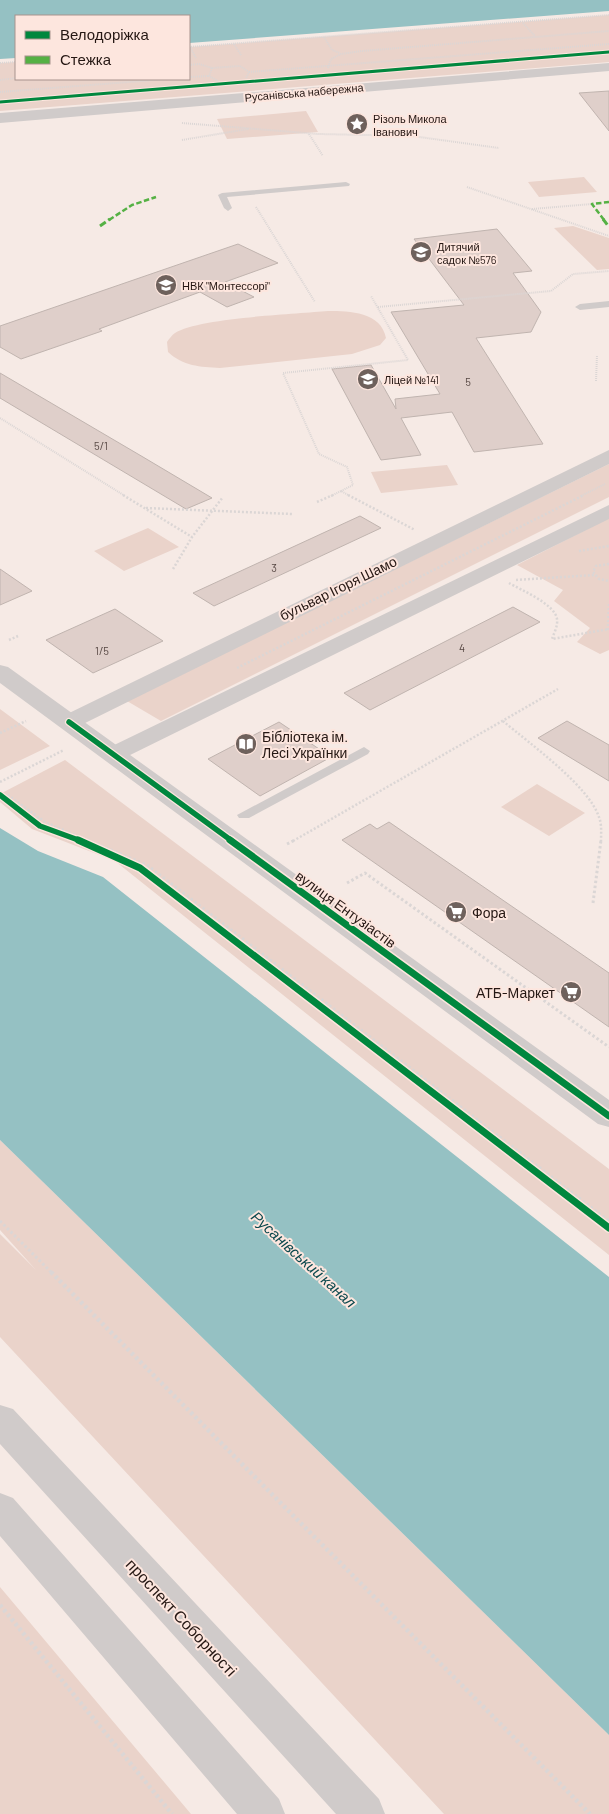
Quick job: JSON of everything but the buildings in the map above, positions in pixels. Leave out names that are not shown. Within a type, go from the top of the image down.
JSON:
[{"type":"main road","name":"Русанівська набережна","points":[[0,118],[609,67]]},
{"type":"main road","name":"вулиця Ентузіастів","points":[[0,672],[609,1116]]},
{"type":"main road","name":"проспект Соборності","points":[[0,1420],[364,1814]]},
{"type":"main road","points":[[0,1509],[264,1814]]},
{"type":"street","name":"бульвар Ігоря Шамо","points":[[69,722],[609,456]]},
{"type":"street","points":[[114,754],[609,511]]},
{"type":"lane","points":[[228,208],[222,195],[346,184]]},
{"type":"lane","points":[[580,307],[609,304]]},
{"type":"lane","points":[[244,815],[364,752]]},
{"type":"path","points":[[190,47],[609,15]]},
{"type":"path","points":[[523,23],[536,37]]},
{"type":"path","points":[[328,67],[331,59],[341,54],[609,31]]},
{"type":"path","points":[[324,37],[332,50],[341,54]]},
{"type":"path","points":[[234,44],[241,55]]},
{"type":"path","points":[[190,65],[199,64],[212,68],[240,66],[248,72],[609,44]]},
{"type":"path","points":[[190,49],[196,58]]},
{"type":"path","points":[[0,63],[15,62]]},
{"type":"path","points":[[323,75],[332,74],[328,67]]},
{"type":"path","points":[[209,76],[212,68]]},
{"type":"path","points":[[242,81],[247,78],[248,72]]},
{"type":"path","points":[[190,77],[209,76],[215,81],[225,82]]},
{"type":"path","points":[[0,80],[15,78]]},
{"type":"path","points":[[0,92],[155,80]]},
{"type":"path","points":[[242,81],[251,81]]},
{"type":"path","points":[[206,85],[225,82]]},
{"type":"path","points":[[179,122],[308,133],[412,136],[499,148]]},
{"type":"path","points":[[182,140],[253,129]]},
{"type":"path","points":[[308,133],[323,156]]},
{"type":"path","points":[[467,187],[609,236]]},
{"type":"path","points":[[531,209],[592,204]]},
{"type":"path","points":[[255,205],[315,302]]},
{"type":"path","points":[[378,307],[551,291],[573,274],[609,271]]},
{"type":"path","points":[[317,502],[353,485],[347,466],[319,454],[283,373],[408,360],[371,296]]},
{"type":"path","points":[[596,381],[597,355]]},
{"type":"path","points":[[0,418],[192,536]]},
{"type":"path","points":[[231,671],[609,482]]},
{"type":"path","points":[[342,491],[418,531]]},
{"type":"path","points":[[173,569],[192,536],[223,497]]},
{"type":"path","points":[[145,508],[292,514]]},
{"type":"path","points":[[572,552],[609,546]]},
{"type":"path","points":[[594,575],[593,572],[596,566],[609,564]]},
{"type":"path","points":[[609,582],[594,575],[506,581],[546,604],[556,613],[557,619],[552,639],[608,630],[609,602]]},
{"type":"path","points":[[9,640],[18,636]]},
{"type":"path","points":[[287,844],[558,689]]},
{"type":"path","points":[[0,733],[26,720]]},
{"type":"path","points":[[503,721],[585,794],[600,817],[601,832],[593,903]]},
{"type":"path","points":[[0,782],[64,750]]},
{"type":"path","points":[[0,796],[40,826],[93,846],[140,868],[609,1228]]},
{"type":"path","points":[[8,796],[45,822],[146,865],[609,1220]]},
{"type":"path","points":[[347,883],[365,873],[609,1048]]},
{"type":"path","points":[[0,1221],[590,1814]]},
{"type":"path","points":[[0,1605],[172,1814]]},
{"type":"shaded area","points":[[609,15],[609,62],[0,111],[0,63],[15,62],[15,80],[190,80],[190,47]]},
{"type":"shaded area","points":[[306,111],[318,132],[227,139],[217,119]]},
{"type":"shaded area","points":[[584,177],[597,192],[539,197],[528,182]]},
{"type":"shaded area","points":[[573,226],[609,238],[609,269],[597,270],[554,228]]},
{"type":"shaded area","points":[[328,311],[355,313],[371,318],[383,329],[386,338],[380,345],[352,354],[220,368],[186,363],[168,352],[167,342],[170,338],[175,333],[187,328],[225,320]]},
{"type":"shaded area","points":[[609,464],[609,497],[161,721],[127,701]]},
{"type":"shaded area","points":[[447,465],[458,485],[381,493],[371,472]]},
{"type":"shaded area","points":[[609,518],[609,650],[600,654],[577,642],[590,628],[554,601],[563,590],[517,565]]},
{"type":"shaded area","points":[[148,528],[179,547],[124,571],[94,551]]},
{"type":"shaded area","points":[[0,709],[50,746],[0,770]]},
{"type":"shaded area","points":[[65,760],[609,1169],[609,1255],[115,861],[32,829],[0,802],[0,794]]},
{"type":"shaded area","points":[[537,784],[585,813],[549,836],[501,807]]},
{"type":"shaded area","points":[[0,1140],[609,1735],[609,1814],[444,1814],[0,1337],[0,1234],[36,1270],[0,1230]]},
{"type":"shaded area","points":[[0,1587],[191,1814],[0,1814]]},
{"type":"water","points":[[0,0],[609,0],[609,11],[190,43],[190,15],[15,15],[15,58],[0,59]]},
{"type":"water","name":"Русанівський канал","points":[[0,828],[38,851],[103,877],[609,1277],[609,1735],[0,1140]]},
{"type":"marked path","points":[[100,226],[132,205],[156,197]]},
{"type":"marked path","points":[[609,202],[592,204],[609,227]]},
{"type":"cycle path","points":[[0,102],[609,52]]},
{"type":"cycle path","points":[[69,722],[609,1116]]},
{"type":"cycle path","points":[[0,795],[40,826],[93,845],[140,868],[609,1228]]},
{"type":"place","name":"Різоль Микола Іванович","points":[[357,124]]},
{"type":"place","name":"Дитячий садок №576","points":[[421,252]]},
{"type":"place","name":"НВК \"Монтессорі\"","points":[[166,285]]},
{"type":"place","name":"Ліцей №141","points":[[368,379]]},
{"type":"place","name":"Бібліотека ім. Лесі Українки","points":[[246,744]]},
{"type":"place","name":"Фора","points":[[456,912]]},
{"type":"place","name":"АТБ-Маркет","points":[[571,992]]}]
